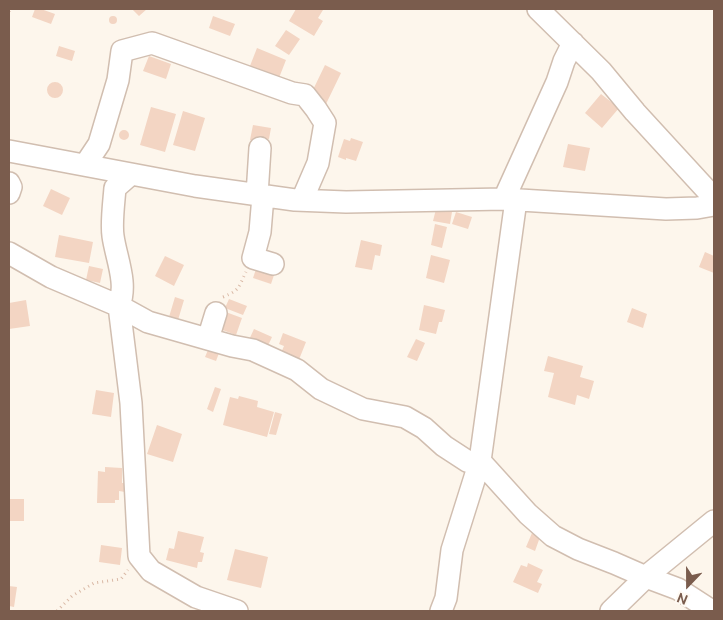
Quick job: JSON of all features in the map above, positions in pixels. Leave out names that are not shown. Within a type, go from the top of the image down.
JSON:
[{"type":"street","points":[[538,9],[601,71],[635,112],[714,198]]},
{"type":"street","points":[[84,165],[99,144],[118,80],[122,51],[152,43],[304,95],[316,109],[325,124],[318,163],[302,200]]},
{"type":"street","points":[[441,611],[446,598],[452,550],[480,463],[510,200],[564,61],[573,43]]},
{"type":"street","points":[[260,148],[260,232],[263,261]]},
{"type":"street","points":[[9,150],[195,186],[302,200],[346,202],[510,200],[666,209],[697,208],[714,205]]},
{"type":"street","points":[[131,174],[115,188],[113,234],[122,272],[122,300],[119,306],[131,403],[139,556],[151,571],[196,597],[237,611]]},
{"type":"street","points":[[9,183],[11,187],[9,193]]},
{"type":"street","points":[[9,254],[51,277],[119,306],[148,322],[253,350],[296,370],[321,389],[362,409],[405,417],[424,428],[444,446],[467,461],[480,463],[528,514],[553,536],[578,550],[678,589],[712,611]]},
{"type":"street","points":[[208,339],[216,313]]},
{"type":"street","points":[[611,611],[646,577],[714,521]]},
{"type":"path","points":[[216,313],[223,297],[239,288],[263,261]]},
{"type":"path","points":[[56,611],[72,596],[94,584],[120,579],[139,556]]},
{"type":"building","points":[[35,9],[55,14],[51,24],[32,17]]},
{"type":"building","points":[[132,9],[147,9],[139,16]]},
{"type":"building","points":[[296,9],[323,10],[318,18],[323,21],[314,36],[289,21]]},
{"type":"building","points":[[113,16],[117,20],[113,24],[109,20]]},
{"type":"building","points":[[213,16],[235,24],[230,36],[209,28]]},
{"type":"building","points":[[286,30],[300,39],[289,55],[275,46]]},
{"type":"building","points":[[59,46],[75,51],[72,61],[56,56]]},
{"type":"building","points":[[257,48],[286,60],[277,83],[248,71]]},
{"type":"building","points":[[149,56],[171,64],[166,79],[143,71]]},
{"type":"building","points":[[325,65],[341,73],[326,104],[310,96]]},
{"type":"building","points":[[52,82],[58,82],[63,87],[61,96],[52,98],[47,93],[47,87]]},
{"type":"building","points":[[601,94],[619,108],[602,128],[585,113]]},
{"type":"building","points":[[151,107],[176,114],[165,152],[140,145]]},
{"type":"building","points":[[183,111],[205,118],[195,151],[173,145]]},
{"type":"building","points":[[253,125],[271,128],[269,139],[261,138],[260,141],[250,140]]},
{"type":"building","points":[[122,130],[126,130],[129,135],[128,139],[122,140],[119,137],[119,133]]},
{"type":"building","points":[[351,138],[363,142],[356,161],[338,157],[344,139],[350,141]]},
{"type":"building","points":[[568,144],[590,148],[585,171],[563,167]]},
{"type":"building","points":[[51,189],[70,198],[62,215],[43,206]]},
{"type":"building","points":[[436,209],[452,212],[450,224],[433,221]]},
{"type":"building","points":[[456,212],[472,217],[468,229],[452,224]]},
{"type":"building","points":[[435,224],[447,227],[442,248],[431,245]]},
{"type":"building","points":[[59,235],[93,242],[89,263],[55,257]]},
{"type":"building","points":[[361,240],[382,245],[380,256],[375,255],[372,270],[355,267]]},
{"type":"building","points":[[705,252],[714,256],[714,273],[699,267]]},
{"type":"building","points":[[431,255],[450,260],[444,283],[426,278]]},
{"type":"building","points":[[165,256],[184,265],[174,286],[155,276]]},
{"type":"building","points":[[89,266],[103,269],[100,283],[86,280]]},
{"type":"building","points":[[256,269],[274,275],[271,284],[253,278]]},
{"type":"building","points":[[175,297],[184,300],[178,320],[169,317]]},
{"type":"building","points":[[229,299],[247,306],[243,315],[225,308]]},
{"type":"building","points":[[26,300],[30,326],[9,329],[9,303]]},
{"type":"building","points":[[424,305],[445,310],[436,334],[419,330]]},
{"type":"building","points":[[632,308],[647,314],[643,328],[627,322]]},
{"type":"building","points":[[223,311],[242,318],[236,335],[217,328]]},
{"type":"building","points":[[254,329],[272,337],[266,350],[248,342]]},
{"type":"building","points":[[283,333],[306,342],[298,362],[280,355],[284,346],[279,344]]},
{"type":"building","points":[[416,339],[425,343],[417,361],[407,357]]},
{"type":"building","points":[[208,350],[219,353],[216,361],[205,357]]},
{"type":"building","points":[[548,356],[583,366],[580,377],[594,381],[589,399],[577,395],[575,405],[548,397],[554,373],[544,371]]},
{"type":"building","points":[[215,387],[221,389],[213,412],[207,409]]},
{"type":"building","points":[[96,390],[114,393],[111,417],[92,414]]},
{"type":"building","points":[[239,396],[258,401],[257,407],[274,412],[267,437],[223,425],[230,397],[238,399]]},
{"type":"building","points":[[275,412],[282,414],[276,435],[269,434]]},
{"type":"building","points":[[157,425],[182,434],[173,462],[147,454]]},
{"type":"building","points":[[105,467],[122,468],[122,483],[125,483],[125,492],[119,491],[119,500],[115,500],[115,503],[97,503],[98,471],[105,472]]},
{"type":"building","points":[[9,499],[24,499],[24,521],[9,521]]},
{"type":"building","points":[[178,531],[204,537],[200,552],[204,553],[202,562],[198,562],[197,568],[166,560],[169,548],[174,549]]},
{"type":"building","points":[[532,533],[540,537],[535,551],[526,547]]},
{"type":"building","points":[[101,545],[122,548],[120,565],[99,562]]},
{"type":"building","points":[[235,549],[268,557],[261,588],[227,580]]},
{"type":"building","points":[[528,563],[543,570],[537,582],[542,584],[538,593],[513,582],[521,565],[527,567]]},
{"type":"building","points":[[9,586],[17,587],[14,607],[9,606]]}]
